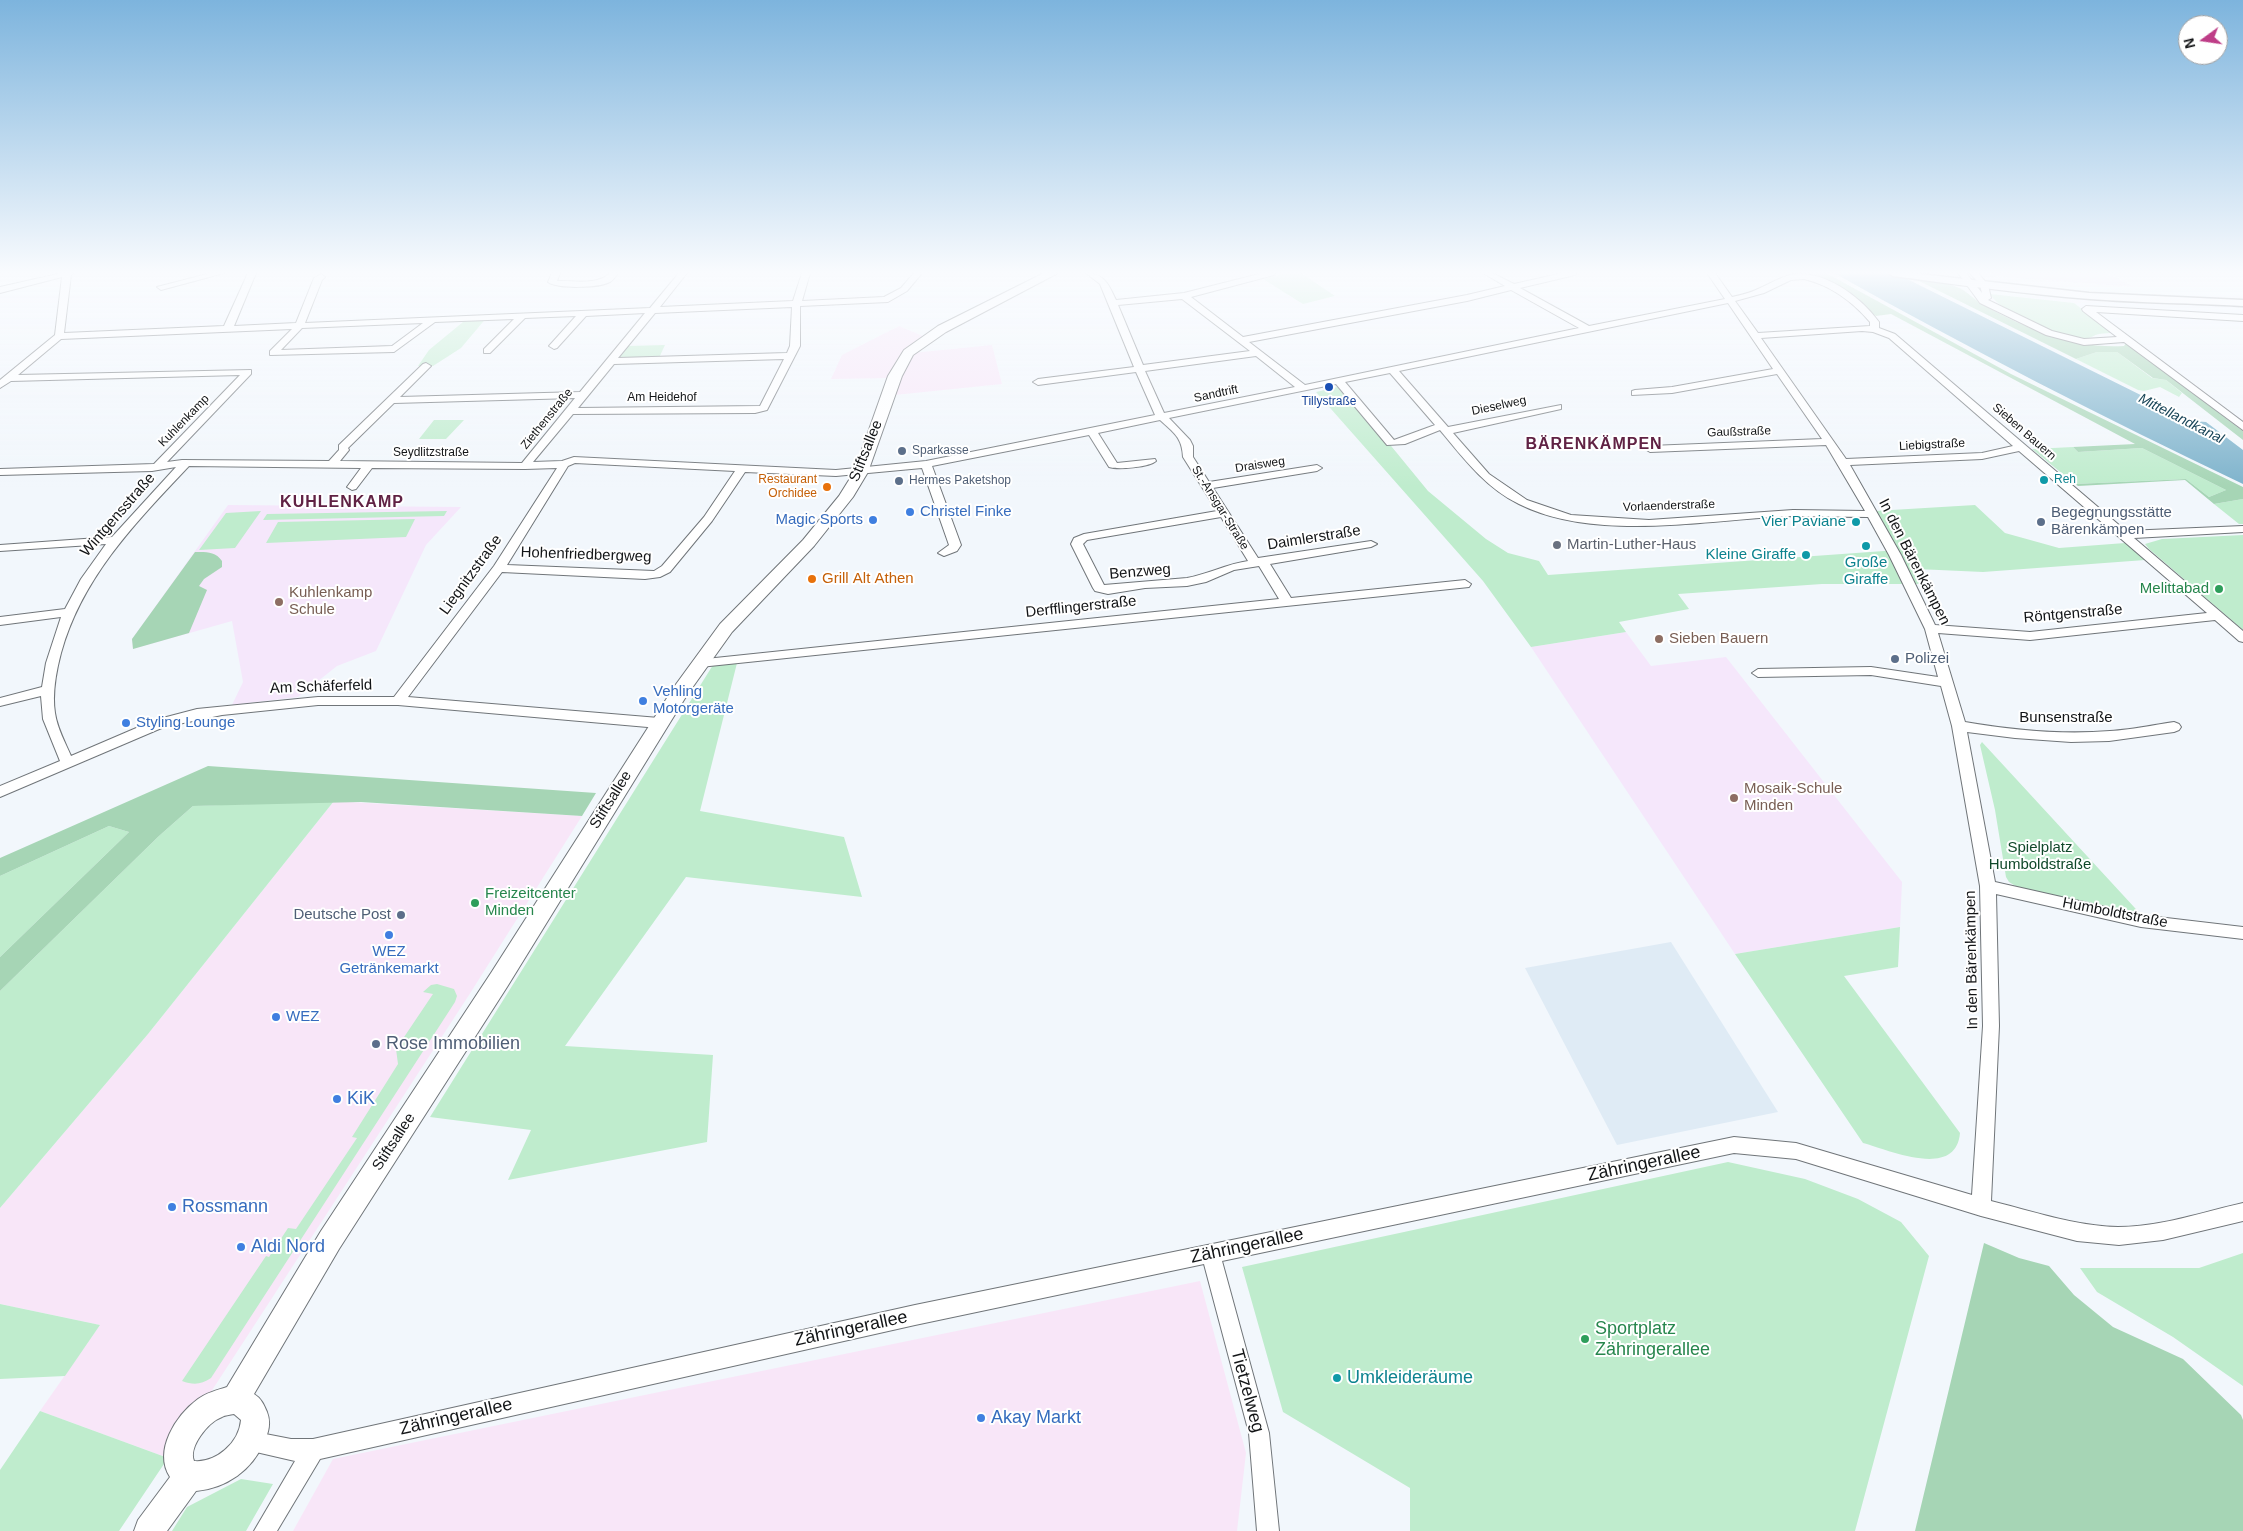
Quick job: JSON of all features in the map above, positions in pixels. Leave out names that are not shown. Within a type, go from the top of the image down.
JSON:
[{"type":"main road","name":"Stiftsallee","points":[[235,1400],[298,1292],[504,971],[659,723],[700,663],[734,619],[803,549],[833,514],[861,472],[895,376],[908,352],[919,344]]},
{"type":"main road","points":[[235,1400],[248,1403],[255,1412],[256,1426],[250,1442],[232,1463],[221,1471],[209,1475],[189,1475],[182,1470],[178,1461],[178,1451],[188,1428],[210,1408],[223,1402],[235,1400]]},
{"type":"main road","points":[[149,1531],[189,1475]]},
{"type":"street","points":[[0,385],[49,344]]},
{"type":"street","points":[[281,344],[273,353],[394,348],[399,344]]},
{"type":"street","points":[[487,351],[494,344]]},
{"type":"street","name":"Ziethenstraße","points":[[525,466],[624,344]]},
{"type":"street","points":[[610,361],[791,356],[795,344]]},
{"type":"street","name":"St.-Ansgar-Straße","points":[[1129,344],[1150,396],[1162,418],[1177,430],[1187,445],[1188,457],[1206,486],[1287,602]]},
{"type":"street","points":[[1248,344],[1303,388]]},
{"type":"street","name":"Sandtrift","points":[[861,472],[926,464],[1092,432],[1515,344]]},
{"type":"street","name":"In den Bärenkämpen","points":[[1762,344],[1843,462],[1896,555],[1931,628],[1958,726],[1988,886],[1991,1026],[1981,1207]]},
{"type":"street","name":"Sieben Bauern","points":[[1903,344],[2243,638]]},
{"type":"street","points":[[2132,344],[2243,427]]},
{"type":"street","points":[[1038,382],[1139,369],[1146,366],[1259,353]]},
{"type":"street","name":"Am Heidehof","points":[[569,412],[755,410],[766,405],[791,356]]},
{"type":"street","points":[[332,464],[344,450],[343,447],[426,366]]},
{"type":"street","name":"Vorlaenderstraße","points":[[1393,370],[1485,476],[1523,502],[1570,518],[1649,523],[1793,513],[1872,514]]},
{"type":"street","points":[[1635,393],[1672,390],[1779,371]]},
{"type":"street","name":"Kuhlenkamp","points":[[10,378],[248,372],[159,465]]},
{"type":"street","points":[[1340,381],[1391,443],[1400,442],[1443,428]]},
{"type":"street","points":[[393,400],[583,395]]},
{"type":"street","name":"Dieselweg","points":[[1443,428],[1558,407]]},
{"type":"street","points":[[1092,432],[1113,465],[1151,461]]},
{"type":"street","name":"Gaußstraße","points":[[1650,449],[1829,442]]},
{"type":"street","name":"Liebigstraße","points":[[1843,462],[1982,456],[2021,447]]},
{"type":"street","name":"Seydlitzstraße","points":[[0,472],[152,468],[159,465],[186,463],[525,466],[564,464],[574,460],[836,473],[861,472]]},
{"type":"street","name":"Wintgensstraße","points":[[67,762],[55,736],[48,713],[47,690],[56,648],[68,612],[94,567],[114,540],[186,463]]},
{"type":"street","name":"Liegnitzstraße","points":[[398,701],[498,568],[564,464]]},
{"type":"street","points":[[926,464],[955,545],[953,549],[944,553]]},
{"type":"street","points":[[352,487],[368,465]]},
{"type":"street","name":"Hohenfriedbergweg","points":[[498,568],[656,574],[666,568],[708,519],[742,468]]},
{"type":"street","name":"Draisweg","points":[[1206,486],[1317,468]]},
{"type":"street","name":"Benzweg","points":[[1224,513],[1084,537],[1078,540],[1077,544],[1099,588],[1108,590],[1145,584],[1187,582],[1202,579],[1224,569],[1258,562]]},
{"type":"street","points":[[2123,535],[2243,529]]},
{"type":"street","points":[[0,548],[114,540]]},
{"type":"street","name":"Daimlerstraße","points":[[1258,562],[1371,544]]},
{"type":"street","name":"Derfflingerstraße","points":[[700,663],[1465,584]]},
{"type":"street","points":[[0,622],[68,612]]},
{"type":"street","name":"Röntgenstraße","points":[[1931,628],[2030,636],[2218,616]]},
{"type":"street","points":[[1758,673],[1871,671],[1946,682]]},
{"type":"street","points":[[0,702],[47,690]]},
{"type":"street","name":"Am Schäferfeld","points":[[0,792],[160,723],[197,714],[318,701],[398,701],[659,723]]},
{"type":"street","name":"Bunsenstraße","points":[[1958,726],[2023,735],[2066,736],[2109,736],[2174,727]]},
{"type":"street","name":"Humboldtstraße","points":[[1988,886],[2141,921],[2243,933]]},
{"type":"street","name":"Zähringerallee","points":[[250,1442],[291,1450],[313,1450],[848,1330],[1734,1145],[1796,1151],[1981,1207],[2077,1232],[2119,1236],[2163,1231],[2243,1212]]},
{"type":"street","name":"Tietzelweg","points":[[1210,1253],[1259,1433],[1268,1531]]},
{"type":"street","points":[[265,1531],[313,1450]]},
{"type":"shaded area","points":[[863,344],[913,344],[897,359],[889,378],[831,379],[842,355]]},
{"type":"shaded area","points":[[992,345],[1002,384],[895,395],[902,371],[912,353]]},
{"type":"shaded area","name":"Kuhlenkamp Schule","points":[[228,505],[461,507],[426,545],[376,651],[337,666],[298,697],[232,705],[243,682],[232,621],[133,649],[132,639]]},
{"type":"shaded area","name":"Mosaik-Schule Minden","points":[[1626,632],[1651,666],[1726,657],[1902,882],[1900,927],[1735,954],[1531,647]]},
{"type":"shaded area","points":[[334,801],[582,816],[469,995],[168,1458],[40,1411],[100,1325],[0,1304],[0,1208],[148,1034]]},
{"type":"shaded area","points":[[1671,942],[1778,1112],[1617,1145],[1525,968]]},
{"type":"shaded area","points":[[1200,1281],[1246,1453],[1237,1531],[293,1531],[333,1459]]},
{"type":"green space","points":[[436,344],[464,344],[433,366],[418,366],[429,350]]},
{"type":"green space","points":[[1948,344],[1957,344],[2011,374],[2243,487],[2243,499],[2214,504],[2185,480],[2078,486],[2075,484],[2186,479],[2209,497],[2226,490],[2142,448],[2078,452],[2073,447],[2135,444]]},
{"type":"green space","points":[[2047,344],[2124,346],[2128,344],[2243,431],[2243,440],[2166,380],[2153,378],[2117,352],[2097,352],[2076,359]]},
{"type":"green space","points":[[665,345],[659,358],[619,358],[618,356],[626,346]]},
{"type":"green space","points":[[2097,352],[2117,352],[2152,378],[2166,380],[2182,393],[2179,397],[2160,387],[2144,391],[2138,390],[2076,359]]},
{"type":"green space","points":[[1342,386],[1428,491],[1486,539],[1508,553],[1539,561],[1548,575],[1898,550],[1875,511],[1975,505],[2005,533],[2059,548],[2125,543],[2145,560],[1983,572],[1917,569],[1923,584],[1822,584],[1678,594],[1689,609],[1619,622],[1626,632],[1531,647],[1483,581],[1316,392]]},
{"type":"green space","points":[[434,420],[464,420],[446,439],[419,439]]},
{"type":"green space","points":[[2073,447],[2078,452],[2142,448],[2226,490],[2209,497],[2186,479],[2075,484],[2032,449]]},
{"type":"green space","points":[[2243,499],[2243,524],[2239,524],[2214,504]]},
{"type":"green space","points":[[261,511],[235,548],[199,550],[226,513]]},
{"type":"green space","points":[[447,511],[444,516],[263,520],[267,514]]},
{"type":"green space","points":[[415,519],[406,537],[266,543],[278,522]]},
{"type":"green space","name":"Melittabad","points":[[2243,535],[2243,630],[2145,544],[2162,539]]},
{"type":"green space","points":[[195,552],[216,555],[222,561],[222,567],[204,579],[199,586],[207,590],[189,633],[133,649],[132,639]]},
{"type":"green space","points":[[737,663],[700,811],[844,837],[862,897],[686,877],[565,1046],[713,1055],[707,1142],[508,1180],[531,1130],[430,1117],[713,665]]},
{"type":"green space","name":"Spielplatz Humboldstraße","points":[[1982,742],[2146,920],[2022,890],[2009,882],[2006,877],[1995,810],[1980,745]]},
{"type":"green space","points":[[208,766],[596,793],[582,816],[361,802],[193,806],[159,836],[0,991],[0,957],[129,832],[109,826],[0,876],[0,858]]},
{"type":"green space","points":[[334,801],[148,1034],[0,1208],[0,991],[159,836],[193,806]]},
{"type":"green space","points":[[109,826],[129,832],[0,957],[0,876]]},
{"type":"green space","points":[[1900,927],[1898,967],[1844,976],[1960,1133],[1956,1147],[1947,1155],[1934,1159],[1904,1155],[1863,1143],[1735,954]]},
{"type":"green space","points":[[437,984],[454,989],[457,996],[455,1002],[211,1378],[197,1384],[182,1381],[266,1256],[269,1257],[288,1228],[296,1229],[357,1138],[352,1137],[398,1064],[396,1049],[433,994],[423,992],[431,985]]},
{"type":"green space","name":"Sportplatz Zähringerallee","points":[[1728,1162],[1805,1179],[1858,1199],[1901,1222],[1929,1256],[1855,1531],[1410,1531],[1410,1488],[1283,1412],[1242,1267]]},
{"type":"green space","points":[[1984,1243],[2019,1258],[2049,1266],[2074,1295],[2113,1327],[2183,1359],[2241,1415],[2243,1420],[2243,1531],[1915,1531]]},
{"type":"green space","points":[[2243,1253],[2243,1386],[2173,1337],[2097,1292],[2080,1268],[2199,1268]]},
{"type":"green space","points":[[0,1304],[100,1325],[65,1376],[0,1379]]},
{"type":"green space","points":[[40,1411],[168,1458],[119,1531],[0,1531],[0,1470]]},
{"type":"green space","points":[[241,1479],[273,1484],[246,1531],[172,1531],[187,1507]]},
{"type":"water","name":"Mittellandkanal","points":[[1966,344],[2039,344],[2193,421],[2206,422],[2243,450],[2243,484],[2139,434]]},
{"type":"place","name":"Tillystraße","points":[[1329,387]]},
{"type":"place","name":"Sparkasse","points":[[902,451]]},
{"type":"place","name":"Reh","points":[[2044,480]]},
{"type":"place","name":"Hermes Paketshop","points":[[899,481]]},
{"type":"place","name":"Restaurant Orchidee","points":[[827,487]]},
{"type":"place","name":"Christel Finke","points":[[910,512]]},
{"type":"place","name":"Magic Sports","points":[[873,520]]},
{"type":"place","name":"Vier Paviane","points":[[1856,522]]},
{"type":"place","name":"Begegnungsstätte Bärenkämpen","points":[[2041,522]]},
{"type":"place","name":"Martin-Luther-Haus","points":[[1557,545]]},
{"type":"place","name":"Große Giraffe","points":[[1866,546]]},
{"type":"place","name":"Kleine Giraffe","points":[[1806,555]]},
{"type":"place","name":"Grill Alt Athen","points":[[812,579]]},
{"type":"place","name":"Melittabad","points":[[2219,589]]},
{"type":"place","name":"Kuhlenkamp Schule","points":[[279,602]]},
{"type":"place","name":"Sieben Bauern","points":[[1659,639]]},
{"type":"place","name":"Polizei","points":[[1895,659]]},
{"type":"place","name":"Vehling Motorgeräte","points":[[643,701]]},
{"type":"place","name":"Styling Lounge","points":[[126,723]]},
{"type":"place","name":"Mosaik-Schule Minden","points":[[1734,798]]},
{"type":"place","name":"Freizeitcenter Minden","points":[[475,903]]},
{"type":"place","name":"Deutsche Post","points":[[401,915]]},
{"type":"place","name":"WEZ Getränkemarkt","points":[[389,935]]},
{"type":"place","name":"WEZ","points":[[276,1017]]},
{"type":"place","name":"Rose Immobilien","points":[[376,1044]]},
{"type":"place","name":"KiK","points":[[337,1099]]},
{"type":"place","name":"Rossmann","points":[[172,1207]]},
{"type":"place","name":"Aldi Nord","points":[[241,1247]]},
{"type":"place","name":"Sportplatz Zähringerallee","points":[[1585,1339]]},
{"type":"place","name":"Umkleideräume","points":[[1337,1378]]},
{"type":"place","name":"Akay Markt","points":[[981,1418]]},
{"type":"district","name":"BÄRENKÄMPEN","points":[[1594,445]]},
{"type":"district","name":"KUHLENKAMP","points":[[342,503]]}]
